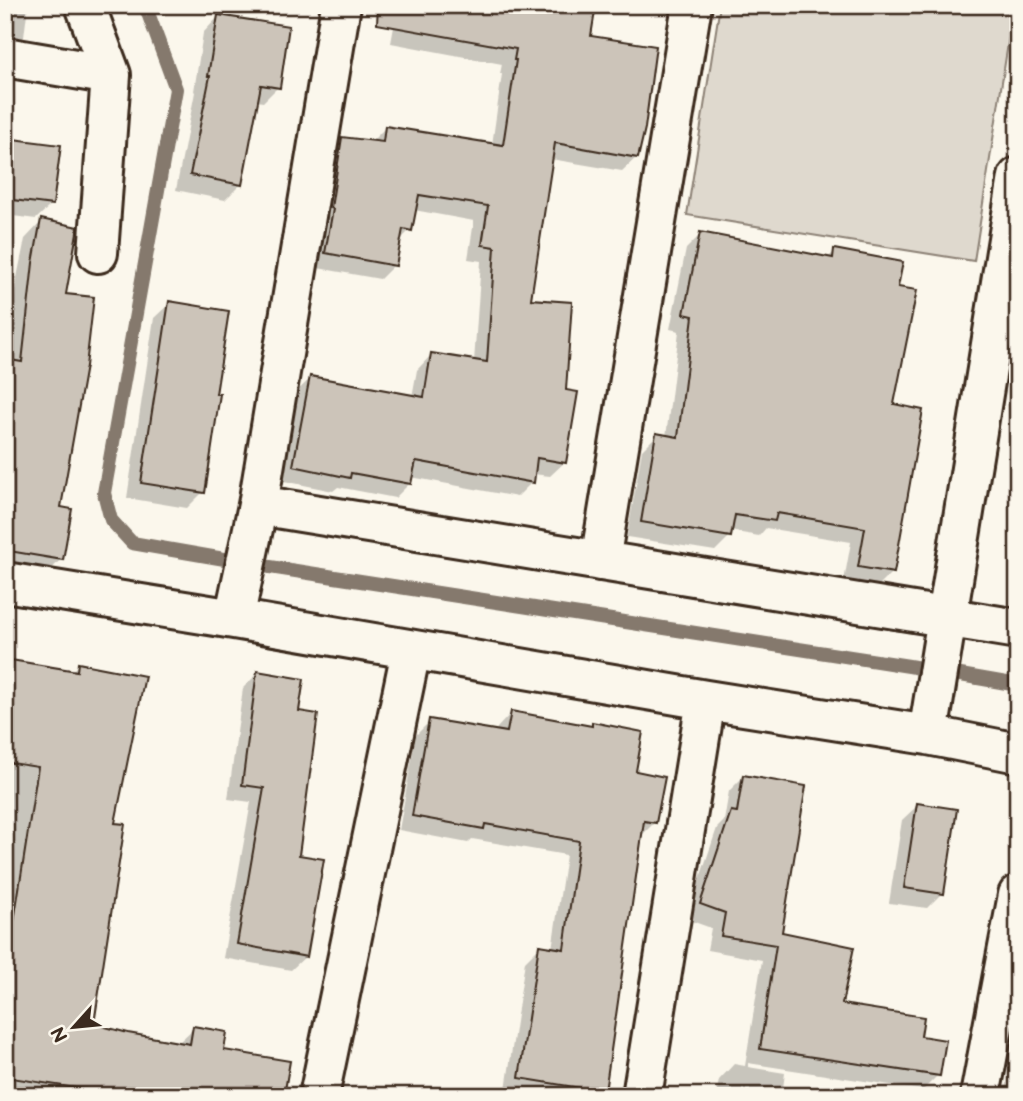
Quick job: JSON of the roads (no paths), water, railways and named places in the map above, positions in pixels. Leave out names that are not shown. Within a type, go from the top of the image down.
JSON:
[{"type":"street","points":[[85,5],[111,75],[97,253]]},
{"type":"street","points":[[237,603],[258,505],[341,5]]},
{"type":"street","points":[[600,561],[692,5]]},
{"type":"street","points":[[5,57],[111,75]]},
{"type":"street","points":[[931,718],[1018,177]]},
{"type":"street","points":[[258,505],[600,561],[944,636],[1018,629]]},
{"type":"street","points":[[5,582],[237,603],[411,650],[706,700],[931,718],[1018,753]]},
{"type":"street","points":[[319,1096],[411,650]]},
{"type":"street","points":[[642,1096],[706,700]]},
{"type":"street","points":[[980,1096],[1018,895]]},
{"type":"waterway","points":[[145,5],[176,89],[104,493],[111,520],[132,543],[1018,685]]}]
